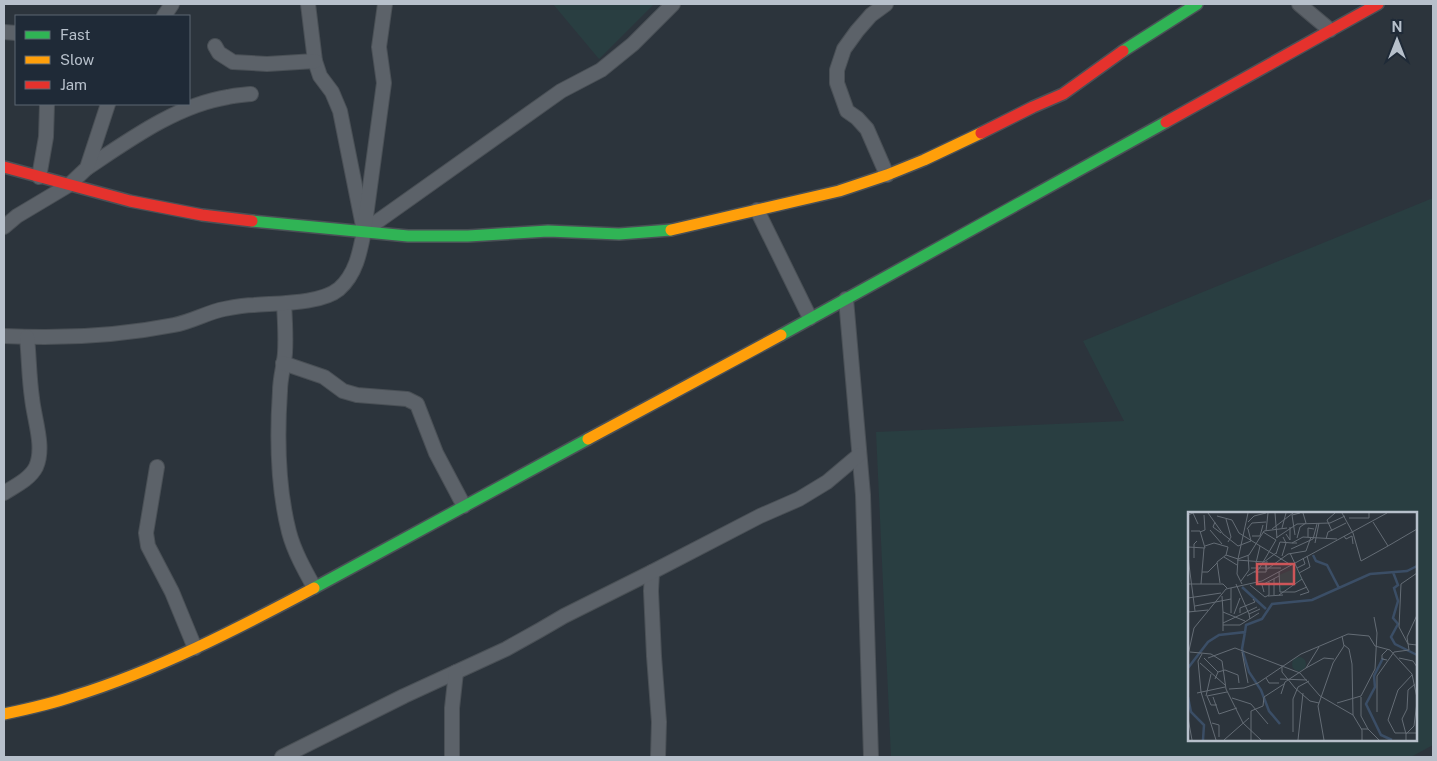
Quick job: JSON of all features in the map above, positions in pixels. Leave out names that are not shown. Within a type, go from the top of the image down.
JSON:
[{"type":"main road","points":[[4,167],[130,201],[202,215],[266,223],[408,236],[468,236],[548,231],[619,234],[671,230],[839,191],[887,175],[959,144],[1063,94],[1120,53],[1197,4]]},
{"type":"main road","points":[[4,714],[58,701],[96,689],[195,648],[269,612],[846,299],[1378,4]]},
{"type":"street","points":[[165,15],[172,4]]},
{"type":"street","points":[[308,4],[314,61],[320,76],[332,92],[340,111],[364,231]]},
{"type":"street","points":[[4,336],[89,336],[153,329],[190,321],[221,309],[252,305],[284,304],[328,296],[339,289],[354,268],[364,231],[384,83],[379,47],[385,4]]},
{"type":"street","points":[[364,231],[561,91],[600,70],[633,44],[673,4]]},
{"type":"street","points":[[886,4],[871,15],[844,49],[837,70],[837,83],[847,111],[858,118],[867,129],[887,175]]},
{"type":"street","points":[[1299,4],[1330,30]]},
{"type":"street","points":[[215,46],[219,53],[233,62],[267,64],[314,61]]},
{"type":"street","points":[[4,228],[18,216],[69,185],[87,168],[134,136],[171,116],[206,102],[251,94]]},
{"type":"street","points":[[39,177],[46,137],[46,105]]},
{"type":"street","points":[[87,168],[108,105]]},
{"type":"street","points":[[757,210],[810,318]]},
{"type":"street","points":[[846,299],[863,495],[871,757]]},
{"type":"street","points":[[284,304],[286,338],[280,392],[279,433],[282,496],[289,533],[314,587]]},
{"type":"street","points":[[4,493],[28,477],[35,468],[39,456],[27,337]]},
{"type":"street","points":[[283,363],[324,377],[343,390],[357,394],[407,400],[417,404],[436,453],[464,506]]},
{"type":"street","points":[[282,757],[404,696],[506,649],[564,616],[760,516],[799,499],[827,482],[859,455]]},
{"type":"street","points":[[157,467],[146,532],[148,546],[172,592],[195,648]]},
{"type":"street","points":[[652,572],[654,656],[659,722],[658,757]]},
{"type":"street","points":[[452,757],[452,708],[456,672]]},
{"type":"green space","points":[[553,4],[654,4],[599,59]]},
{"type":"green space","points":[[1433,198],[1433,745],[1411,757],[891,757],[876,432],[1124,421],[1083,341]]},
{"type":"traffic: fast","points":[[1123,51],[1197,4]]},
{"type":"traffic: fast","points":[[781,335],[1166,122]]},
{"type":"traffic: fast","points":[[252,221],[408,236],[468,236],[548,231],[619,234],[671,230]]},
{"type":"traffic: fast","points":[[314,588],[588,439]]},
{"type":"traffic: slow","points":[[671,230],[839,191],[924,160],[981,133]]},
{"type":"traffic: slow","points":[[588,439],[781,335]]},
{"type":"traffic: slow","points":[[4,714],[65,699],[136,674],[197,648],[314,588]]},
{"type":"traffic: jam","points":[[1166,122],[1378,4]]},
{"type":"traffic: jam","points":[[981,133],[1063,94],[1123,51]]},
{"type":"traffic: jam","points":[[4,167],[130,201],[202,215],[252,221]]}]
